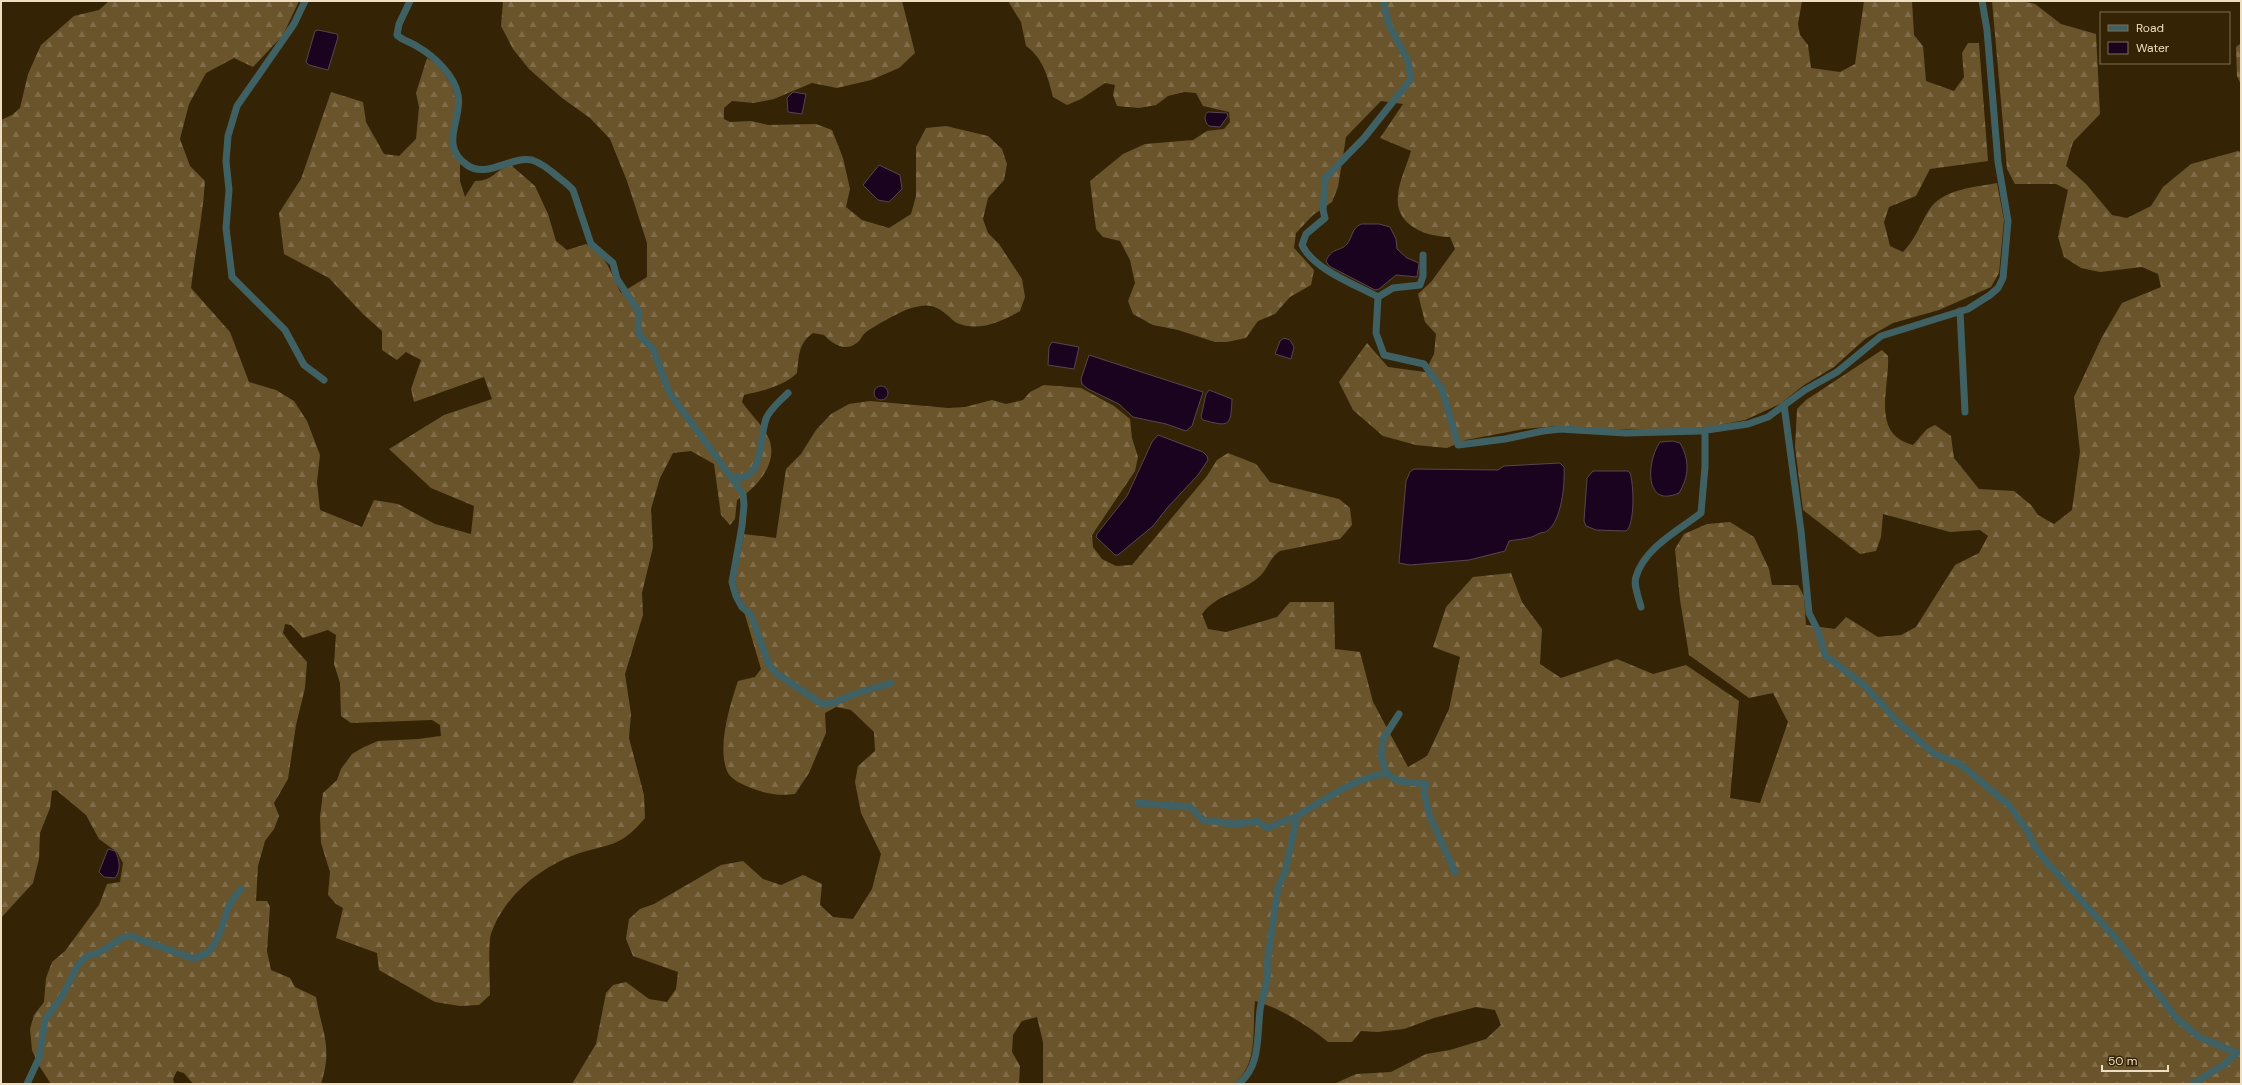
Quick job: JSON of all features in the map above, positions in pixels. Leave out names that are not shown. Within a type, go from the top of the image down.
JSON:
[{"type":"street","points":[[305,1],[294,24],[237,106],[228,136],[226,161],[229,190],[226,228],[232,277],[285,330],[304,365],[324,380]]},
{"type":"street","points":[[410,1],[399,24],[397,35],[418,47],[434,59],[454,84],[458,95],[458,104],[452,137],[453,146],[460,158],[467,166],[477,170],[485,170],[511,161],[532,160],[548,169],[573,190],[591,244],[613,263],[617,279],[639,312],[638,327],[640,336],[654,349],[669,392],[743,494],[744,505],[742,526],[732,582],[736,596],[742,607],[751,615],[756,625],[769,665],[776,673],[822,704],[833,703],[854,694],[891,683]]},
{"type":"street","points":[[1378,297],[1330,271],[1307,255],[1302,245],[1306,234],[1325,218],[1323,210],[1325,178],[1364,138],[1411,79],[1408,61],[1389,25],[1384,1]]},
{"type":"street","points":[[1378,297],[1376,333],[1384,354],[1424,364],[1442,389],[1458,445],[1560,429],[1626,434],[1704,431],[1748,424],[1768,417],[1804,390],[1837,372],[1881,336],[1960,311],[1990,295],[1998,288],[2003,278],[2008,221],[1998,162],[1988,30],[1982,1]]},
{"type":"street","points":[[1378,297],[1393,288],[1420,284],[1423,276],[1423,255]]},
{"type":"street","points":[[1960,311],[1965,412]]},
{"type":"street","points":[[731,477],[738,479],[752,473],[758,464],[759,446],[766,418],[788,393]]},
{"type":"street","points":[[1784,406],[1801,531],[1809,613],[1818,631],[1825,656],[1865,686],[1899,722],[1932,753],[1960,764],[2009,805],[2029,833],[2033,844],[2045,860],[2118,942],[2177,1019],[2199,1037],[2237,1053],[2225,1064],[2192,1084]]},
{"type":"street","points":[[1641,607],[1635,578],[1643,563],[1654,549],[1701,513],[1705,467],[1704,431]]},
{"type":"street","points":[[1399,714],[1383,739],[1381,755],[1386,773],[1398,781],[1426,784],[1424,793],[1430,817],[1455,872]]},
{"type":"street","points":[[1138,804],[1190,807],[1204,821],[1215,820],[1225,823],[1245,824],[1257,821],[1267,828],[1297,816],[1341,789],[1365,777],[1386,773]]},
{"type":"street","points":[[1238,1084],[1242,1081],[1257,1052],[1260,1008],[1269,973],[1267,965],[1278,888],[1285,872],[1297,816]]},
{"type":"street","points":[[27,1084],[40,1058],[45,1020],[62,996],[78,964],[87,956],[98,953],[124,937],[130,936],[192,958],[201,956],[215,944],[231,903],[241,889]]},
{"type":"green space","points":[[109,1],[299,1],[283,35],[253,67],[234,58],[206,73],[189,104],[180,139],[190,166],[205,181],[203,208],[191,288],[230,332],[249,382],[276,390],[294,401],[307,421],[320,455],[317,482],[320,510],[362,527],[374,500],[398,504],[435,524],[471,534],[474,506],[431,488],[389,449],[444,415],[492,399],[484,377],[414,402],[411,389],[421,360],[406,352],[397,360],[382,350],[382,331],[363,314],[329,278],[284,254],[279,213],[301,179],[331,92],[363,102],[366,122],[384,154],[399,156],[416,139],[419,107],[416,93],[427,58],[438,65],[452,85],[457,105],[450,138],[460,162],[460,181],[465,197],[475,181],[487,179],[502,169],[512,166],[535,186],[548,214],[556,241],[567,250],[586,244],[594,250],[605,261],[621,293],[647,277],[647,243],[627,181],[610,139],[590,118],[562,98],[529,69],[513,49],[501,26],[503,1],[902,1],[915,53],[899,68],[871,80],[837,88],[812,83],[774,99],[754,103],[732,101],[724,108],[724,119],[730,122],[751,121],[768,125],[816,124],[832,130],[843,158],[850,189],[846,207],[862,220],[889,228],[911,214],[916,196],[916,147],[926,128],[946,126],[988,136],[1002,149],[1007,164],[1004,180],[988,198],[983,219],[988,233],[999,244],[1022,279],[1025,297],[1020,311],[997,322],[981,326],[965,326],[954,321],[938,308],[920,306],[908,309],[869,330],[858,342],[848,347],[835,344],[824,335],[813,333],[804,341],[800,351],[797,373],[792,378],[765,390],[744,395],[742,402],[767,434],[771,448],[771,458],[764,475],[751,489],[737,500],[735,519],[730,525],[721,515],[714,464],[691,451],[673,453],[660,478],[651,509],[653,547],[642,593],[643,615],[625,674],[631,714],[629,738],[644,795],[645,818],[636,828],[621,840],[563,860],[537,875],[514,895],[497,920],[491,934],[489,954],[490,995],[479,1005],[460,1006],[435,1002],[379,970],[377,953],[336,938],[343,908],[336,904],[328,895],[330,872],[321,843],[320,817],[323,793],[337,780],[341,769],[352,754],[364,747],[378,741],[441,736],[440,725],[432,720],[351,723],[341,716],[340,683],[334,664],[336,635],[328,630],[303,638],[291,625],[285,624],[283,633],[307,662],[305,688],[296,725],[288,779],[274,803],[279,816],[274,829],[265,841],[258,866],[256,901],[267,901],[270,907],[267,951],[271,970],[290,978],[295,987],[316,997],[326,1049],[326,1059],[321,1084],[193,1084],[184,1073],[177,1071],[173,1079],[174,1084],[51,1084],[38,1064],[32,1050],[30,1029],[34,1015],[44,1002],[46,978],[52,962],[65,951],[99,905],[107,884],[120,882],[123,863],[117,852],[99,839],[86,815],[56,790],[52,791],[50,808],[40,833],[39,859],[33,883],[1,918],[1,120],[12,115],[20,108],[28,74],[41,45],[74,16],[99,10]]},
{"type":"green space","points":[[1008,1],[1802,1],[1798,24],[1800,35],[1808,45],[1811,68],[1840,72],[1855,64],[1864,1],[1912,1],[1914,35],[1923,46],[1926,81],[1954,91],[1964,77],[1962,53],[1968,43],[1979,43],[1988,161],[1930,169],[1916,196],[1889,207],[1884,222],[1890,246],[1903,252],[1915,236],[1929,210],[1942,197],[1960,190],[1997,183],[2004,220],[1999,273],[1991,287],[1939,310],[1893,323],[1865,339],[1834,367],[1804,385],[1780,404],[1745,420],[1698,429],[1600,429],[1557,426],[1524,429],[1466,440],[1447,448],[1416,445],[1383,436],[1353,410],[1339,382],[1367,343],[1388,367],[1425,372],[1434,354],[1436,334],[1425,322],[1418,294],[1431,282],[1455,249],[1450,237],[1431,235],[1422,232],[1406,221],[1401,214],[1398,205],[1398,195],[1401,179],[1411,151],[1380,138],[1403,104],[1381,101],[1346,137],[1338,187],[1332,202],[1313,215],[1296,233],[1294,248],[1314,270],[1311,285],[1290,297],[1275,314],[1258,321],[1246,338],[1227,342],[1215,342],[1178,330],[1153,325],[1133,314],[1128,301],[1135,283],[1130,260],[1120,241],[1103,237],[1096,229],[1090,181],[1123,154],[1145,144],[1193,140],[1207,131],[1224,129],[1230,122],[1229,112],[1203,106],[1196,93],[1184,92],[1168,96],[1156,105],[1139,108],[1117,106],[1113,95],[1115,85],[1105,83],[1081,99],[1067,105],[1053,97],[1044,68],[1037,56],[1026,46],[1021,22]]},
{"type":"green space","points":[[1992,1],[2021,1],[2035,4],[2061,24],[2096,34],[2100,114],[2073,142],[2066,166],[2086,184],[2112,215],[2127,218],[2151,206],[2163,187],[2191,164],[2238,151],[2241,152],[2241,1084],[1334,1084],[1356,1074],[1391,1072],[1426,1054],[1450,1050],[1486,1039],[1501,1025],[1495,1010],[1476,1007],[1434,1018],[1404,1029],[1377,1032],[1361,1031],[1352,1042],[1328,1042],[1294,1018],[1275,1008],[1255,1001],[1254,1035],[1251,1057],[1241,1076],[1233,1084],[1043,1084],[1043,1042],[1037,1017],[1022,1021],[1013,1035],[1012,1052],[1020,1066],[1019,1084],[572,1084],[596,1044],[606,993],[613,985],[626,982],[649,999],[667,1002],[676,989],[678,972],[633,956],[626,939],[629,919],[640,909],[654,904],[721,865],[743,861],[763,879],[781,885],[803,875],[822,884],[820,905],[833,917],[853,919],[872,889],[881,854],[861,813],[855,782],[858,766],[875,751],[874,732],[851,710],[836,707],[825,713],[826,733],[809,773],[795,794],[778,795],[768,793],[751,788],[737,781],[731,777],[727,771],[723,750],[728,713],[738,681],[755,677],[761,669],[735,581],[744,534],[776,538],[786,469],[801,454],[816,430],[831,414],[849,404],[870,401],[948,408],[965,407],[992,400],[1006,404],[1023,400],[1030,392],[1044,385],[1081,388],[1114,406],[1130,419],[1132,438],[1138,457],[1135,471],[1092,535],[1093,547],[1102,559],[1116,566],[1132,565],[1207,476],[1217,460],[1228,453],[1256,464],[1270,482],[1339,499],[1350,508],[1352,525],[1340,539],[1280,551],[1274,556],[1259,577],[1245,587],[1222,597],[1208,607],[1202,614],[1208,629],[1226,632],[1277,617],[1290,602],[1334,602],[1335,649],[1360,652],[1373,702],[1408,767],[1427,756],[1449,709],[1460,657],[1433,647],[1446,607],[1473,577],[1511,573],[1522,602],[1542,629],[1540,664],[1561,678],[1617,659],[1653,674],[1686,665],[1739,701],[1730,798],[1760,803],[1788,722],[1773,693],[1749,698],[1689,655],[1680,600],[1675,549],[1684,534],[1707,524],[1730,522],[1754,537],[1769,569],[1772,585],[1798,585],[1804,596],[1806,625],[1835,629],[1846,617],[1878,637],[1901,635],[1916,627],[1955,565],[1979,553],[1988,536],[1980,530],[1950,532],[1883,514],[1881,537],[1876,551],[1860,554],[1803,510],[1795,447],[1797,409],[1806,400],[1882,350],[1888,356],[1885,408],[1891,431],[1900,439],[1913,445],[1927,429],[1935,425],[1951,436],[1954,458],[1979,489],[2014,491],[2031,505],[2038,515],[2054,524],[2072,510],[2080,452],[2074,397],[2102,337],[2122,303],[2161,287],[2158,274],[2142,267],[2100,272],[2081,268],[2064,257],[2058,237],[2068,190],[2056,184],[2015,184],[2007,169]]},
{"type":"green space","points":[[2241,43],[2241,85],[2237,76],[2236,47]]},
{"type":"water","points":[[318,30],[337,34],[338,37],[328,70],[309,65],[306,62],[315,31]]},
{"type":"water","points":[[793,92],[806,94],[802,114],[788,112],[787,98]]},
{"type":"water","points":[[1208,112],[1227,113],[1228,116],[1220,127],[1209,126],[1205,119],[1205,115]]},
{"type":"water","points":[[879,165],[900,175],[902,189],[889,202],[878,200],[863,185]]},
{"type":"water","points":[[1361,224],[1379,224],[1390,227],[1396,239],[1397,249],[1407,258],[1419,263],[1417,277],[1396,275],[1379,289],[1375,290],[1329,266],[1326,261],[1328,257],[1333,252],[1347,244],[1355,228]]},
{"type":"water","points":[[1284,338],[1290,340],[1294,347],[1291,359],[1275,354],[1280,341]]},
{"type":"water","points":[[1052,342],[1079,347],[1074,369],[1048,365],[1049,347]]},
{"type":"water","points":[[1089,355],[1203,392],[1192,426],[1186,431],[1166,424],[1133,417],[1119,404],[1088,389],[1082,384],[1081,379]]},
{"type":"water","points":[[878,386],[884,386],[888,390],[888,396],[884,400],[878,400],[874,396],[874,390]]},
{"type":"water","points":[[1209,390],[1232,399],[1231,415],[1227,423],[1218,424],[1203,420],[1201,417],[1206,394]]},
{"type":"water","points":[[1158,435],[1203,452],[1207,456],[1208,460],[1198,475],[1168,507],[1153,526],[1118,555],[1115,555],[1096,537],[1097,534],[1127,496],[1152,442]]},
{"type":"water","points":[[1673,441],[1680,443],[1687,462],[1687,468],[1685,481],[1679,493],[1667,496],[1659,494],[1654,489],[1651,480],[1652,460],[1660,442]]},
{"type":"water","points":[[1560,463],[1564,467],[1562,501],[1556,519],[1546,532],[1539,533],[1528,538],[1509,541],[1505,551],[1469,560],[1410,565],[1399,563],[1406,481],[1410,472],[1414,469],[1498,470],[1504,466]]},
{"type":"water","points":[[1593,471],[1628,471],[1630,473],[1633,504],[1631,521],[1626,531],[1596,530],[1586,526],[1584,521],[1587,478]]},
{"type":"water","points":[[108,849],[115,851],[118,858],[119,868],[115,878],[104,877],[99,872]]}]
